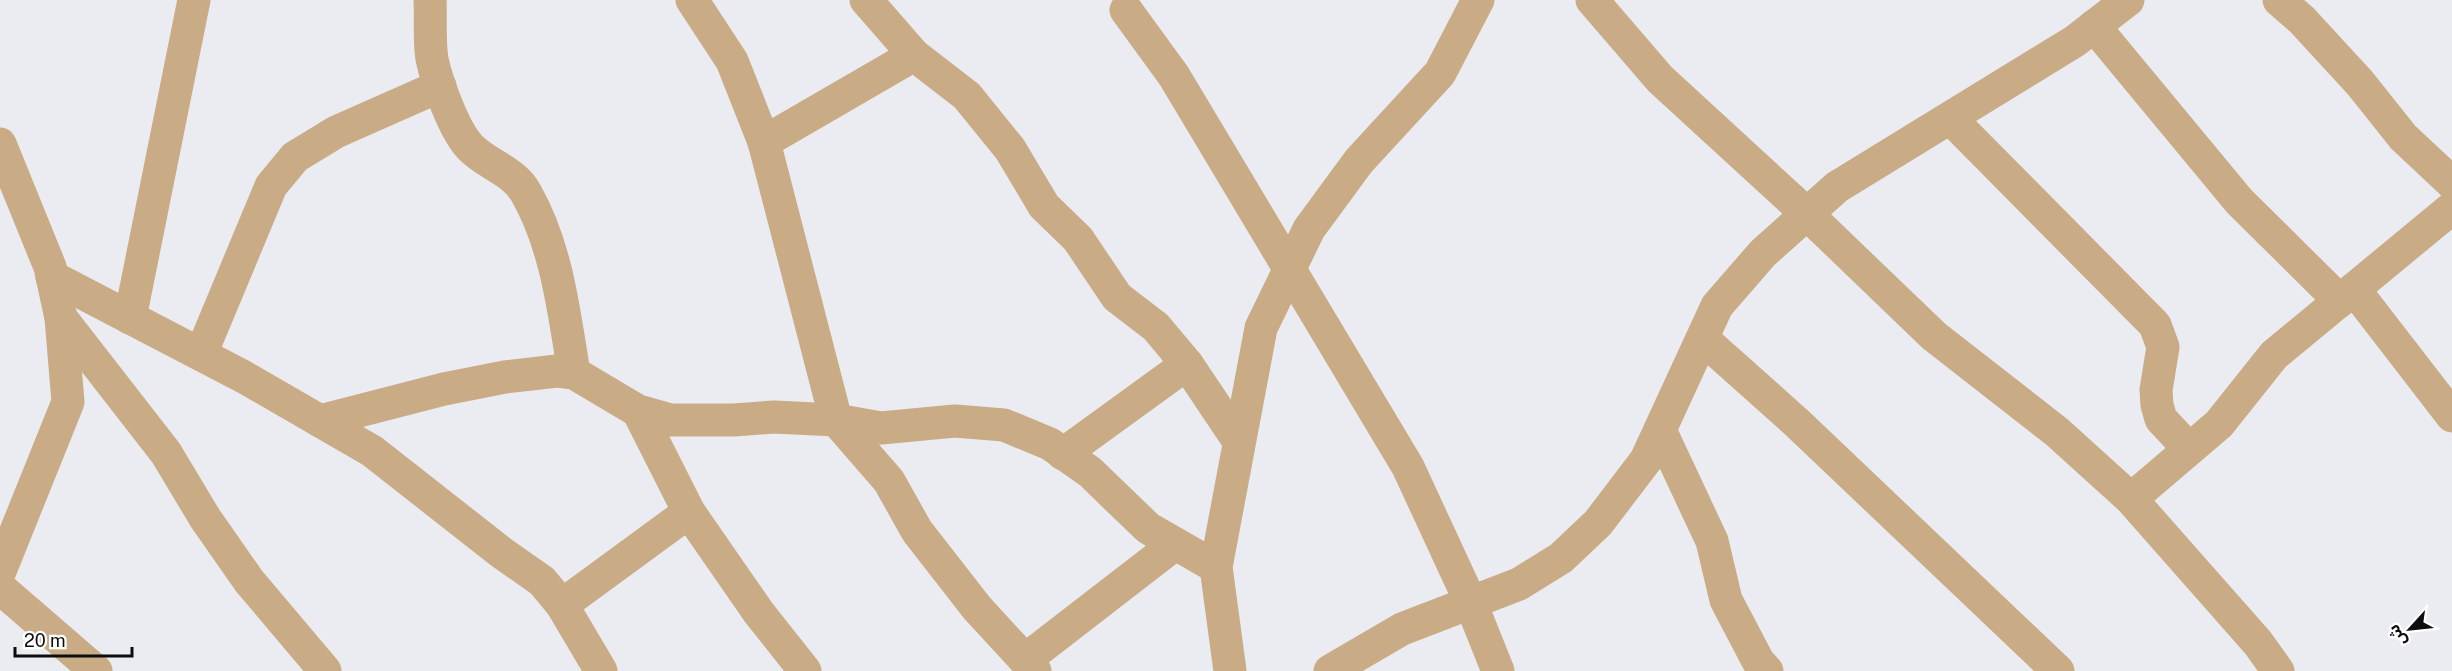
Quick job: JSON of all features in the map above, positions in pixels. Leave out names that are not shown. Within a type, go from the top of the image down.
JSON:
[{"type":"street","points":[[130,318],[194,0]]},
{"type":"street","points":[[430,0],[432,58],[440,86],[457,125],[470,147],[510,174],[526,192],[547,242],[560,290],[574,373]]},
{"type":"street","points":[[866,0],[914,55],[968,96],[1010,149],[1044,206],[1078,239],[1117,297],[1156,327],[1187,364],[1238,440]]},
{"type":"street","points":[[1230,671],[1216,567],[1238,440],[1261,328],[1309,229],[1359,161],[1440,73],[1478,0]]},
{"type":"street","points":[[1592,0],[1660,79],[1807,214],[1934,336],[2057,432],[2131,499],[2258,643],[2278,671]]},
{"type":"street","points":[[1330,671],[1402,629],[1519,584],[1561,558],[1598,523],[1646,459],[1717,306],[1763,253],[1837,187],[2074,41],[2128,0]]},
{"type":"street","points":[[2279,0],[2302,20],[2360,83],[2403,137],[2452,183]]},
{"type":"street","points":[[699,2],[732,61],[764,142],[836,420],[889,481],[917,531],[977,608],[1030,665],[1175,544]]},
{"type":"street","points":[[1126,10],[1174,76],[1408,467],[1470,601],[1498,671]]},
{"type":"street","points":[[2094,26],[2239,201],[2347,295],[2452,416]]},
{"type":"street","points":[[764,142],[914,55]]},
{"type":"street","points":[[201,354],[271,186],[295,157],[336,132],[440,86]]},
{"type":"street","points":[[1950,118],[2155,325],[2163,347],[2156,390],[2157,405],[2161,419],[2188,448]]},
{"type":"street","points":[[0,144],[30,213],[52,277],[61,318],[68,402],[0,571]]},
{"type":"street","points":[[2131,499],[2188,448],[2219,424],[2274,355],[2452,208]]},
{"type":"street","points":[[52,277],[201,354],[372,451],[502,553],[542,581],[562,606],[601,671]]},
{"type":"street","points":[[61,318],[166,453],[205,518],[249,581],[325,671]]},
{"type":"street","points":[[1703,339],[1796,422],[2058,671]]},
{"type":"street","points":[[1063,454],[1187,364]]},
{"type":"street","points":[[320,421],[444,389],[505,377],[556,372],[574,373],[638,411],[670,420],[734,420],[774,417],[836,420],[881,428],[955,421],[1004,425],[1050,444],[1090,472],[1148,528],[1216,567]]},
{"type":"street","points":[[638,411],[689,512],[759,613],[805,671]]},
{"type":"street","points":[[1660,430],[1712,541],[1726,600],[1758,661],[1767,671]]},
{"type":"street","points":[[562,606],[689,512]]},
{"type":"street","points":[[0,588],[96,671]]}]
